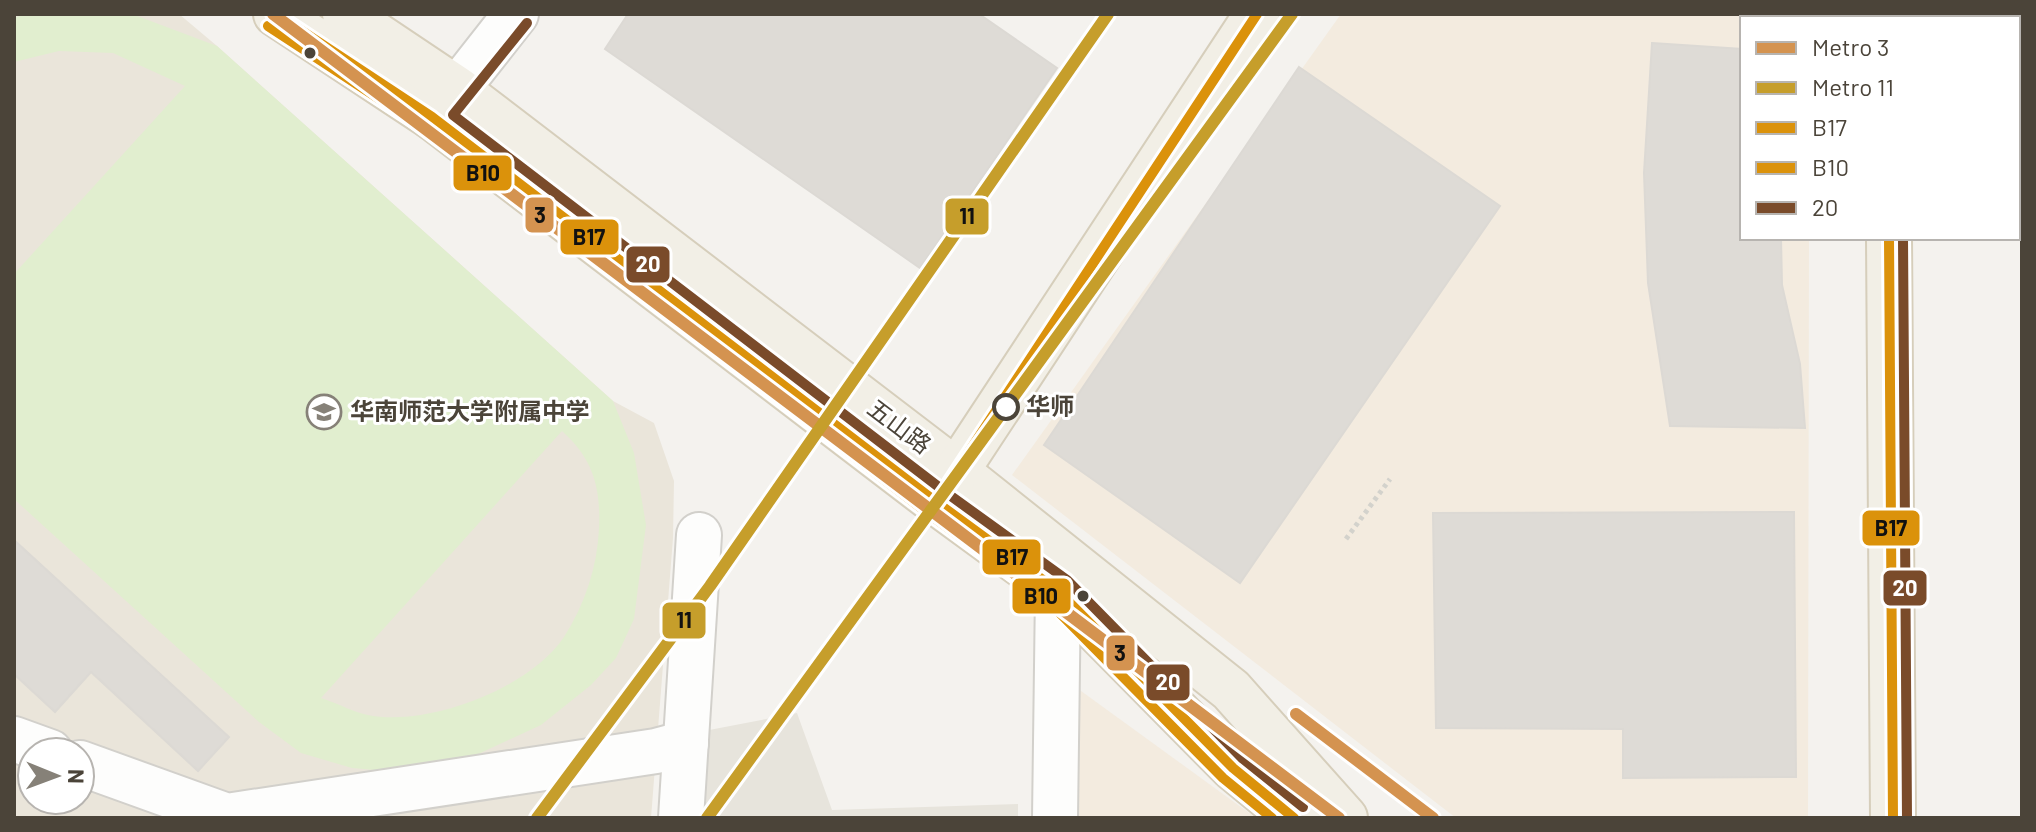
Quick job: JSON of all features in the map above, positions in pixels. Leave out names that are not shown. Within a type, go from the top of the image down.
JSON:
[{"type":"main road","name":"五山路","points":[[276,14],[445,103]]},
{"type":"main road","name":"五山路","points":[[345,14],[445,103],[946,486],[1231,690],[1345,818]]},
{"type":"main road","points":[[946,486],[1257,14]]},
{"type":"main road","points":[[1889,240],[1893,818]]},
{"type":"main road","name":"五山路","points":[[946,486],[1058,591],[1233,768],[1294,818]]},
{"type":"street","points":[[445,103],[516,14]]},
{"type":"street","points":[[681,818],[699,535]]},
{"type":"street","points":[[1055,818],[1058,591]]},
{"type":"street","points":[[96,769],[227,816],[656,751],[686,743]]},
{"type":"path","points":[[1346,539],[1390,479]]},
{"type":"shaded area","name":"华南师范大学附属中学","points":[[14,14],[179,14],[613,401],[654,423],[674,481],[673,538],[651,818],[14,818]]},
{"type":"shaded area","points":[[1341,14],[1809,14],[1740,16],[1740,240],[1809,240],[1808,818],[1456,818],[1012,475]]},
{"type":"shaded area","points":[[1070,683],[1256,818],[1069,818]]},
{"type":"shaded area","points":[[797,713],[832,810],[1018,804],[1018,818],[702,818],[704,731]]},
{"type":"green space","name":"华南师范大学附属中学","points":[[24,14],[132,14],[217,46],[613,401],[634,453],[646,525],[634,619],[616,658],[591,685],[541,725],[448,768],[399,772],[352,768],[301,753],[259,722],[14,499],[14,274],[185,86],[113,53],[59,51],[14,62],[14,18]],"holes":[[[562,431],[588,463],[596,487],[598,543],[593,572],[578,612],[564,637],[548,655],[504,687],[478,699],[423,715],[373,716],[321,698]]]},
{"type":"building","points":[[628,14],[979,14],[1057,68],[920,268],[605,49]]},
{"type":"building","points":[[1652,43],[1740,49],[1740,240],[1781,240],[1782,285],[1800,364],[1805,428],[1670,426],[1648,283],[1644,173]]},
{"type":"building","points":[[1299,67],[1500,206],[1240,583],[1044,445]]},
{"type":"building","points":[[1794,512],[1796,777],[1623,778],[1623,729],[1436,728],[1433,513]]},
{"type":"building","points":[[14,540],[229,737],[198,771],[91,672],[55,712],[14,674]]},
{"type":"metro line","name":"3","points":[[273,14],[1339,818]]},
{"type":"metro line","name":"11","points":[[537,818],[710,586],[1108,14]]},
{"type":"metro line","name":"11","points":[[707,818],[1292,14]]},
{"type":"metro line","name":"3","points":[[1296,714],[1433,818]]},
{"type":"transit line","name":"B17","points":[[276,14],[432,117],[936,502],[1058,591],[1233,768],[1294,818]]},
{"type":"transit line","name":"B17","points":[[936,502],[1257,14]]},
{"type":"transit line","name":"20","points":[[527,23],[453,115],[944,491],[1067,580],[1242,758],[1303,807]]},
{"type":"transit line","name":"B10","points":[[268,26],[424,128],[1049,602],[1223,778],[1272,818]]},
{"type":"transit line","name":"B17","points":[[1889,240],[1893,818]]},
{"type":"transit line","name":"20","points":[[1903,240],[1907,818]]},
{"type":"place","name":"华师","points":[[1006,407]]},
{"type":"place","name":"华南师范大学附属中学","points":[[324,412]]}]
